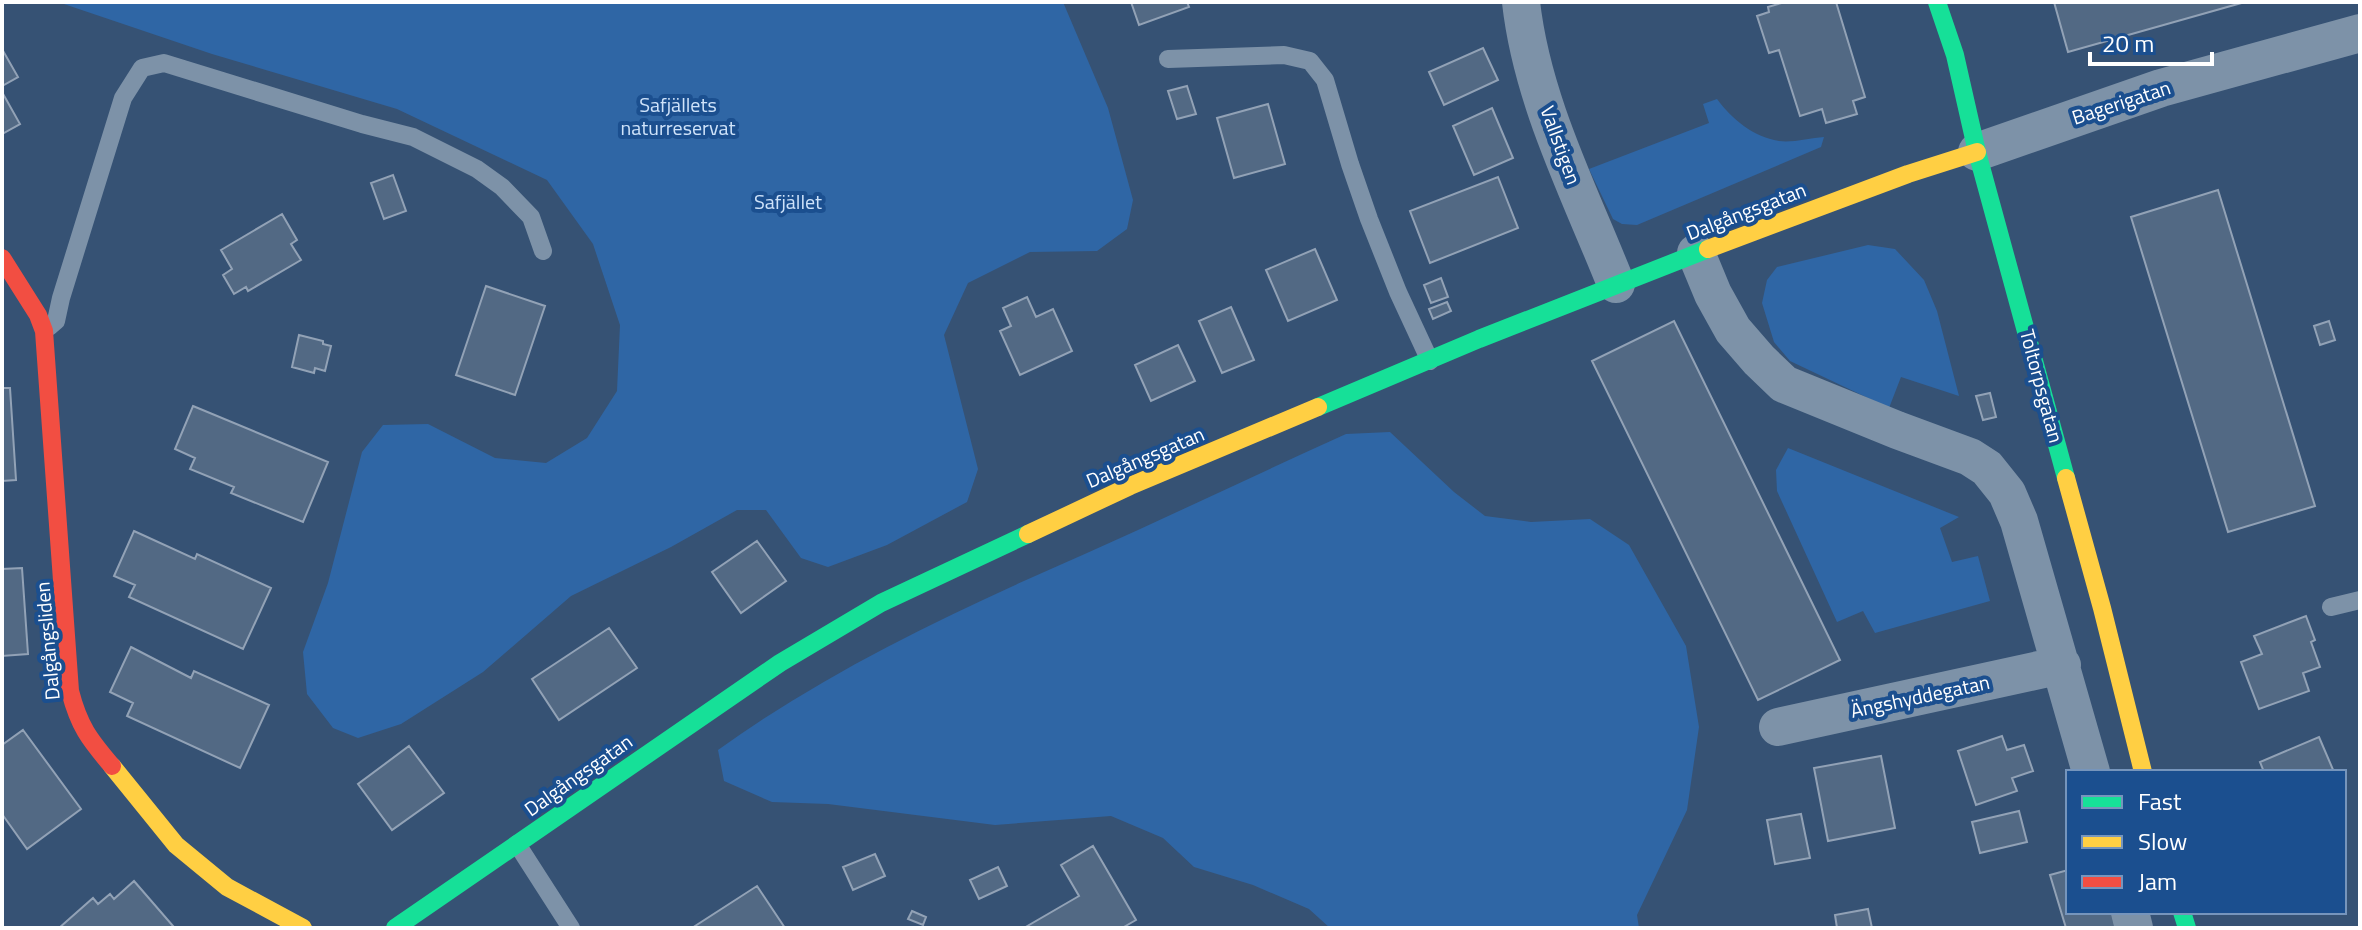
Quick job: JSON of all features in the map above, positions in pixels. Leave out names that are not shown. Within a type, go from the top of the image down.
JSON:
[{"type":"street","name":"Vallstigen","points":[[1521,2],[1532,63],[1560,148],[1616,284]]},
{"type":"street","name":"Toltorpsgatan","points":[[1937,2],[1955,55],[1977,152],[2099,594],[2143,770]]},
{"type":"street","name":"Bagerigatan","points":[[1977,152],[2161,88],[2360,33]]},
{"type":"street","name":"Dalgångsgatan","points":[[395,928],[780,663],[881,603],[1130,486],[1479,339],[1696,253],[1977,152]]},
{"type":"street","points":[[1696,253],[1713,294],[1733,330],[1784,384],[1970,457],[1987,468],[2007,493],[2019,521],[2090,770]]},
{"type":"street","name":"Dalgångsliden","points":[[2,258],[38,315],[44,331],[70,691],[77,717],[91,741],[176,845],[227,887],[303,928]]},
{"type":"street","name":"Ängshyddegatan","points":[[1778,727],[2062,665]]},
{"type":"lane","points":[[1168,59],[1284,55],[1310,61],[1325,80],[1369,219],[1430,361]]},
{"type":"lane","points":[[44,331],[56,321],[123,98],[142,68],[164,63],[413,137],[477,169],[502,187],[531,217],[543,251]]},
{"type":"lane","points":[[2331,607],[2360,600]]},
{"type":"lane","points":[[517,844],[571,928]]},
{"type":"green space","name":"Safjället","points":[[58,2],[1063,2],[1108,108],[1133,200],[1127,229],[1097,251],[1030,252],[968,283],[944,335],[978,469],[967,502],[887,545],[828,567],[801,558],[766,510],[737,510],[671,547],[571,596],[483,672],[401,724],[358,738],[333,728],[307,694],[303,652],[328,583],[362,452],[383,425],[428,424],[495,458],[546,463],[587,438],[617,391],[620,325],[593,244],[547,180],[397,109],[212,54]]},
{"type":"green space","points":[[1717,99],[1736,120],[1760,136],[1784,141],[1824,137],[1821,147],[1637,225],[1622,224],[1613,219],[1589,169],[1709,123],[1703,104]]},
{"type":"green space","points":[[1868,245],[1895,249],[1924,280],[1937,311],[1959,396],[1901,377],[1889,408],[1790,361],[1774,342],[1762,303],[1767,280],[1777,267]]},
{"type":"green space","points":[[1390,432],[1454,492],[1485,516],[1531,522],[1590,519],[1629,545],[1686,646],[1699,727],[1687,810],[1637,915],[1639,928],[1330,928],[1309,909],[1253,885],[1194,867],[1163,838],[1111,816],[995,825],[828,804],[772,802],[724,781],[718,750],[761,720],[851,666],[991,596],[1346,434]]},
{"type":"green space","points":[[1788,448],[1959,517],[1940,528],[1952,562],[1978,556],[1990,601],[1875,633],[1863,611],[1837,622],[1777,491],[1776,470]]},
{"type":"building","points":[[1131,2],[1187,2],[1189,7],[1139,25]]},
{"type":"building","points":[[1785,2],[1836,2],[1865,97],[1853,101],[1857,114],[1826,123],[1822,109],[1800,116],[1779,50],[1769,53],[1757,16],[1769,12],[1768,7]]},
{"type":"building","points":[[2054,2],[2245,2],[2068,52]]},
{"type":"building","points":[[1483,48],[1498,80],[1444,105],[1429,72]]},
{"type":"building","points":[[2,49],[18,77],[2,86]]},
{"type":"building","points":[[1187,86],[1196,114],[1177,119],[1168,91]]},
{"type":"building","points":[[2,92],[20,124],[2,134]]},
{"type":"building","points":[[1268,104],[1285,164],[1234,178],[1217,118]]},
{"type":"building","points":[[1492,108],[1513,158],[1474,175],[1453,126]]},
{"type":"building","points":[[393,175],[406,211],[384,219],[371,183]]},
{"type":"building","points":[[1498,177],[1518,228],[1430,263],[1410,211]]},
{"type":"building","points":[[2218,190],[2315,506],[2228,532],[2131,217]]},
{"type":"building","points":[[282,214],[297,240],[291,244],[301,260],[248,291],[246,287],[234,294],[223,275],[232,269],[221,250]]},
{"type":"building","points":[[1315,249],[1337,300],[1288,321],[1266,270]]},
{"type":"building","points":[[1441,278],[1448,297],[1431,303],[1424,285]]},
{"type":"building","points":[[486,286],[545,306],[515,395],[456,375]]},
{"type":"building","points":[[1027,297],[1036,317],[1053,309],[1072,351],[1020,375],[1000,331],[1011,326],[1003,308]]},
{"type":"building","points":[[1447,302],[1451,311],[1433,319],[1429,309]]},
{"type":"building","points":[[1231,307],[1254,360],[1222,373],[1199,321]]},
{"type":"building","points":[[1674,321],[1840,660],[1758,700],[1592,361]]},
{"type":"building","points":[[2329,321],[2335,340],[2320,345],[2314,326]]},
{"type":"building","points":[[299,335],[331,346],[325,371],[315,368],[314,373],[292,367]]},
{"type":"building","points":[[1178,345],[1195,381],[1151,401],[1135,365]]},
{"type":"building","points":[[2,388],[10,388],[16,480],[2,481]]},
{"type":"building","points":[[1990,393],[1996,417],[1983,420],[1976,396]]},
{"type":"building","points":[[193,406],[328,462],[303,522],[231,493],[234,487],[190,469],[195,458],[175,449]]},
{"type":"building","points":[[134,531],[195,559],[197,554],[271,588],[243,649],[129,597],[135,585],[114,576]]},
{"type":"building","points":[[757,541],[786,581],[741,613],[712,572]]},
{"type":"building","points":[[22,568],[28,654],[2,656],[2,569]]},
{"type":"building","points":[[2306,616],[2320,667],[2303,673],[2309,691],[2259,709],[2241,662],[2262,654],[2254,636]]},
{"type":"building","points":[[609,628],[637,668],[559,720],[532,679]]},
{"type":"building","points":[[131,647],[191,678],[194,671],[269,705],[240,768],[127,716],[133,703],[110,692]]},
{"type":"building","points":[[23,730],[81,809],[27,849],[2,814],[2,745]]},
{"type":"building","points":[[2002,736],[2007,750],[2024,745],[2033,771],[2012,778],[2017,791],[1976,805],[1958,751]]},
{"type":"building","points":[[2319,737],[2333,770],[2263,770],[2260,762]]},
{"type":"building","points":[[409,746],[444,793],[392,830],[358,784]]},
{"type":"building","points":[[1881,756],[1895,828],[1828,841],[1814,768]]},
{"type":"building","points":[[2019,811],[2027,842],[1980,853],[1972,822]]},
{"type":"building","points":[[1801,814],[1810,858],[1775,864],[1767,820]]},
{"type":"building","points":[[1093,846],[1136,920],[1122,928],[1024,928],[1079,896],[1061,865]]},
{"type":"building","points":[[875,854],[885,876],[853,890],[843,867]]},
{"type":"building","points":[[998,867],[1007,886],[979,899],[970,880]]},
{"type":"building","points":[[2066,871],[2066,914],[2112,914],[2116,928],[2066,928],[2050,875]]},
{"type":"building","points":[[134,881],[173,926],[171,928],[59,928],[93,898],[98,904],[110,894],[114,899]]},
{"type":"building","points":[[757,886],[785,928],[692,928]]},
{"type":"building","points":[[1868,909],[1872,928],[1837,928],[1835,915]]},
{"type":"building","points":[[912,911],[926,917],[923,925],[908,919]]},
{"type":"traffic: fast","points":[[1937,2],[1955,55],[1977,152],[2066,478]]},
{"type":"traffic: fast","points":[[1318,407],[1479,339],[1708,249]]},
{"type":"traffic: fast","points":[[395,928],[780,663],[881,603],[1028,534]]},
{"type":"traffic: fast","points":[[2183,914],[2187,928]]},
{"type":"traffic: slow","points":[[1708,249],[1908,174],[1977,152]]},
{"type":"traffic: slow","points":[[1028,534],[1130,486],[1318,407]]},
{"type":"traffic: slow","points":[[2066,478],[2142,770]]},
{"type":"traffic: slow","points":[[112,766],[176,845],[227,887],[303,928]]},
{"type":"traffic: jam","points":[[2,258],[38,315],[44,331],[70,691],[86,732],[112,766]]},
{"type":"park label","name":"Safjällets naturreservat","points":[[678,116]]}]
